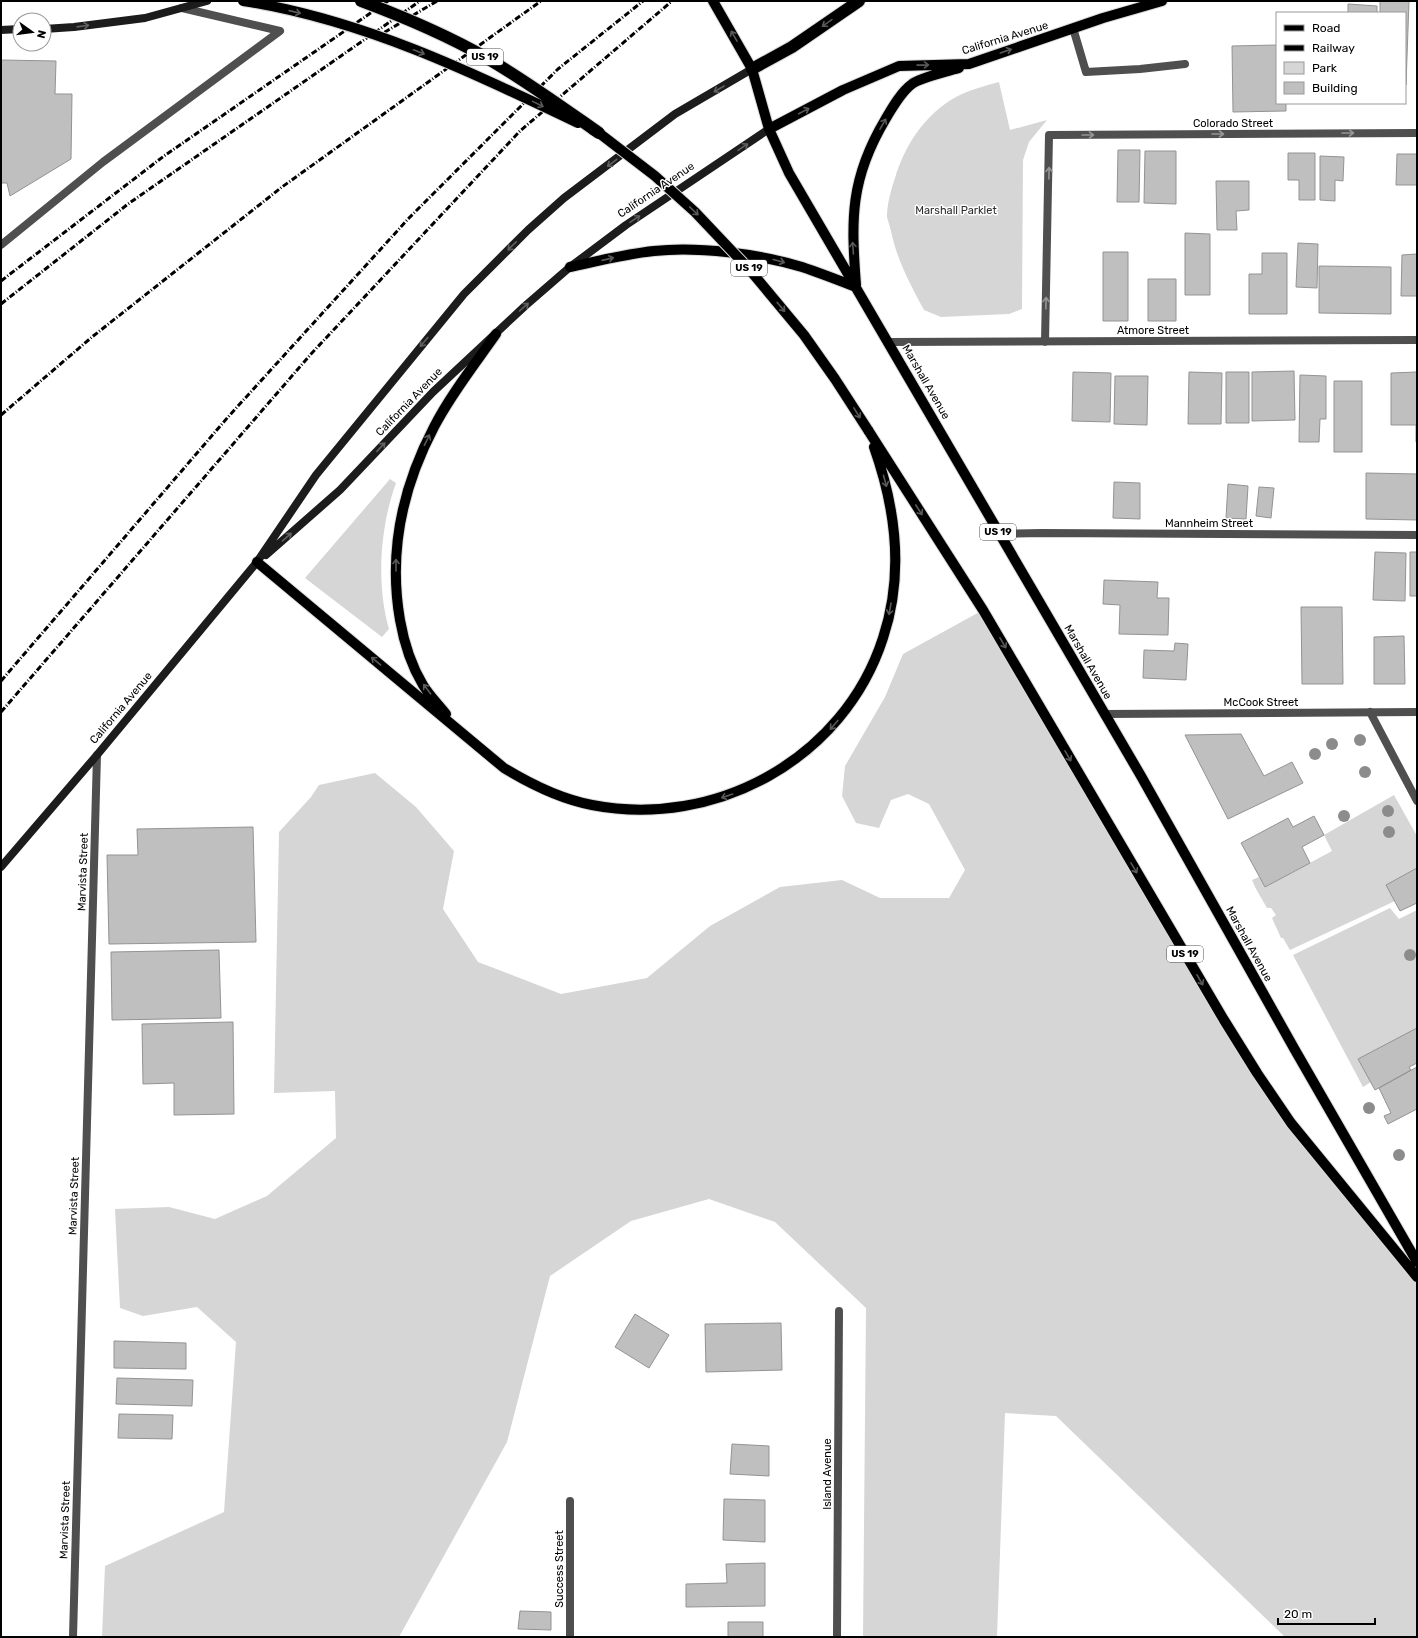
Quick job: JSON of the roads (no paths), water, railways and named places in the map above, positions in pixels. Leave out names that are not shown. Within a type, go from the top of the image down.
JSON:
[{"type":"highway","name":"US 19","points":[[361,1],[440,34],[486,57],[529,84],[599,133]]},
{"type":"highway","points":[[752,70],[792,47],[859,1]]},
{"type":"main road","points":[[243,1],[312,16],[372,34],[437,59],[516,93],[599,133]]},
{"type":"main road","name":"California Avenue","points":[[769,129],[843,90],[899,66],[969,64],[1073,28],[1162,1]]},
{"type":"main road","name":"US 19","points":[[714,2],[752,70]]},
{"type":"main road","points":[[570,267],[620,256],[655,251],[724,252],[770,258],[802,267],[856,287],[852,237],[853,211],[857,188],[870,148],[895,103],[913,83],[969,64]]},
{"type":"main road","name":"Marshall Avenue","points":[[752,70],[769,129],[789,173],[1104,714],[1417,1262]]},
{"type":"main road","name":"US 19","points":[[599,133],[655,176],[695,212],[749,269],[804,335],[835,379],[983,610],[1224,1020],[1257,1073],[1291,1123],[1417,1277]]},
{"type":"main road","points":[[460,731],[424,686],[410,659],[404,638],[398,606],[396,550],[402,513],[420,457],[434,426],[496,334]]},
{"type":"main road","points":[[257,562],[504,768],[526,781],[546,791],[568,799],[591,805],[612,808],[633,810],[679,808],[704,803],[749,787],[795,760],[834,726],[849,706],[874,661],[883,638],[890,611],[896,554],[890,500],[868,430]]},
{"type":"street","points":[[52,28],[74,27],[145,18],[207,1]]},
{"type":"street","points":[[1,245],[103,162],[280,31],[182,8]]},
{"type":"street","points":[[1073,28],[1086,72],[1140,69],[1185,64]]},
{"type":"street","points":[[1,30],[12,30]]},
{"type":"street","name":"California Avenue","points":[[1,866],[97,755],[257,562],[316,475],[464,294],[528,230],[564,198],[676,114],[752,70]]},
{"type":"street","name":"California Avenue","points":[[257,562],[340,490],[433,392],[525,306],[570,267],[626,225],[769,129]]},
{"type":"street","name":"Colorado Street","points":[[1045,342],[1049,136],[1417,133]]},
{"type":"street","name":"Atmore Street","points":[[888,342],[1417,340]]},
{"type":"street","name":"Mannheim Street","points":[[1000,534],[1417,535]]},
{"type":"street","points":[[1370,712],[1417,800]]},
{"type":"street","name":"McCook Street","points":[[1104,714],[1417,712]]},
{"type":"street","name":"Marvista Street","points":[[73,1637],[97,755]]},
{"type":"street","name":"Island Avenue","points":[[837,1637],[839,1311]]},
{"type":"street","name":"Success Street","points":[[570,1501],[570,1637]]},
{"type":"railway","points":[[1,281],[164,156],[388,1]]},
{"type":"railway","points":[[1,304],[128,204],[420,1]]},
{"type":"railway","points":[[375,38],[437,1]]},
{"type":"railway","points":[[1,415],[92,337],[282,187],[541,1]]},
{"type":"railway","points":[[1,681],[228,417],[409,218],[558,69],[643,1]]},
{"type":"railway","points":[[1,712],[311,354],[520,131],[672,1]]},
{"type":"park label","name":"Marshall Parklet","points":[[956,210]]}]
